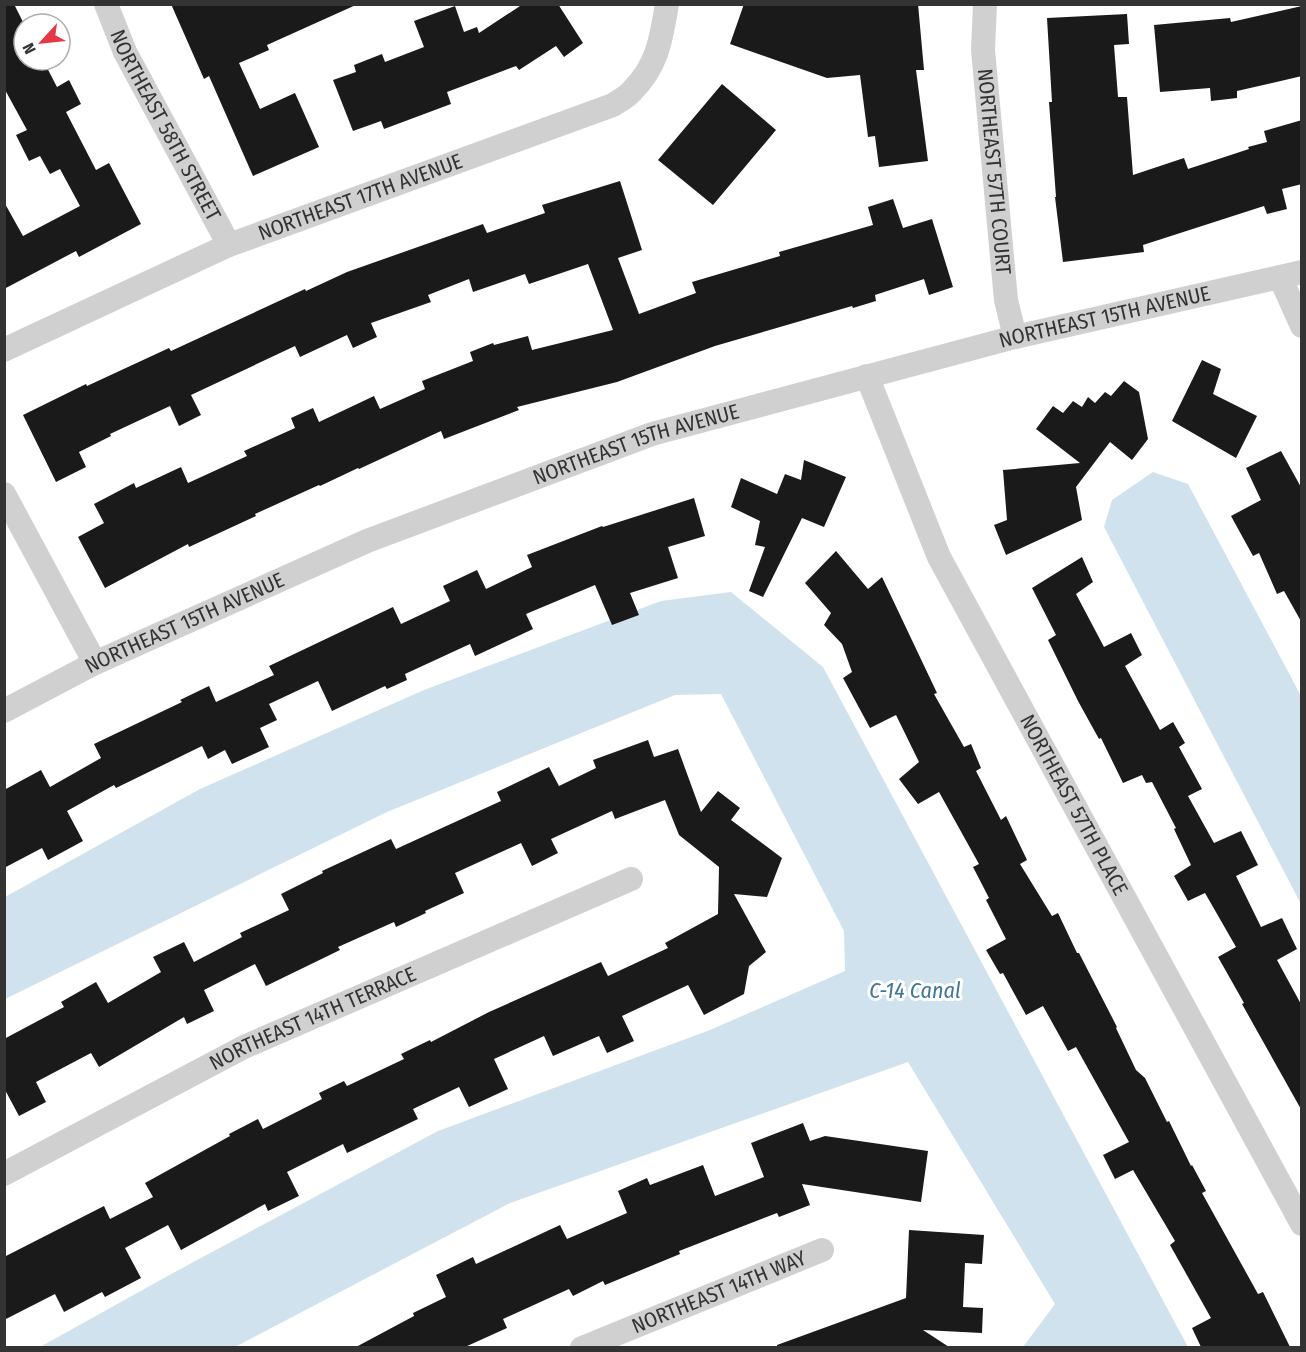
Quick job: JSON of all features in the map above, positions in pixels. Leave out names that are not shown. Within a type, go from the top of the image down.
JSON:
[{"type":"street","name":"NORTHEAST 58TH STREET","points":[[106,4],[125,52],[229,245]]},
{"type":"street","name":"NORTHEAST 17TH AVENUE","points":[[4,350],[229,245],[613,105],[632,92],[649,71],[657,55],[667,4]]},
{"type":"street","name":"NORTHEAST 57TH COURT","points":[[985,4],[983,50],[985,74],[1006,300],[1015,337]]},
{"type":"street","name":"NORTHEAST 15TH AVENUE","points":[[4,711],[94,663],[367,541],[652,434],[1015,337],[1291,275]]},
{"type":"street","points":[[1291,275],[1302,326]]},
{"type":"street","name":"NORTHEAST 57TH PLACE","points":[[867,376],[939,557],[1302,1224]]},
{"type":"street","points":[[4,494],[94,663]]},
{"type":"street","name":"NORTHEAST 14TH TERRACE","points":[[4,1174],[244,1047],[631,879]]},
{"type":"street","name":"NORTHEAST 14TH WAY","points":[[582,1347],[822,1250]]},
{"type":"water","points":[[1153,472],[1188,484],[1301,696],[1301,904],[1104,527],[1112,500]]},
{"type":"water","name":"C-14 Canal","points":[[731,592],[823,667],[1188,1347],[1023,1347],[1055,1304],[908,1062],[510,1203],[235,1347],[40,1347],[438,1131],[710,1030],[845,971],[844,931],[721,694],[675,695],[387,812],[5,999],[5,897],[200,789],[424,690],[661,601]]},
{"type":"building","points":[[4,4],[14,4],[18,12],[12,12],[12,72],[49,72],[57,87],[69,80],[81,104],[66,112],[96,170],[109,163],[141,224],[79,257],[76,251],[4,289],[4,202],[23,236],[80,206],[60,169],[50,174],[40,156],[29,161],[16,135],[27,130],[4,88]]},
{"type":"building","points":[[171,4],[358,4],[267,45],[269,50],[239,63],[260,109],[295,93],[319,147],[253,176],[209,76],[204,79]]},
{"type":"building","points":[[523,4],[558,4],[583,43],[564,57],[556,46],[519,70],[516,66],[447,92],[451,104],[384,129],[381,121],[353,131],[333,80],[356,72],[354,65],[382,54],[385,62],[424,47],[414,21],[455,6],[464,32],[477,27],[479,33]]},
{"type":"building","points":[[744,4],[918,4],[924,70],[916,70],[928,161],[879,167],[875,136],[868,137],[860,75],[827,78],[730,44]]},
{"type":"building","points":[[1302,6],[1302,76],[1237,91],[1237,98],[1211,101],[1210,88],[1160,92],[1154,25],[1230,18],[1231,22]]},
{"type":"building","points":[[1127,14],[1129,44],[1114,45],[1118,97],[1127,97],[1133,175],[1184,158],[1188,169],[1267,142],[1264,131],[1302,120],[1302,184],[1282,189],[1287,209],[1267,214],[1264,206],[1143,245],[1144,252],[1063,262],[1055,197],[1047,18]]},
{"type":"building","points":[[722,84],[776,130],[713,205],[658,160]]},
{"type":"building","points":[[620,181],[642,250],[618,258],[639,314],[696,293],[692,282],[780,256],[779,252],[873,225],[868,207],[893,199],[903,228],[932,219],[953,287],[929,295],[924,279],[875,295],[876,301],[715,346],[617,382],[517,407],[519,410],[444,439],[441,431],[255,514],[256,516],[189,547],[188,544],[105,588],[78,537],[104,523],[94,504],[134,483],[136,488],[181,467],[188,483],[247,456],[244,451],[295,428],[291,418],[313,408],[319,422],[374,396],[380,409],[425,389],[422,381],[473,361],[470,352],[493,343],[494,345],[528,336],[532,350],[613,330],[588,264],[529,284],[525,274],[473,292],[469,279],[428,295],[431,302],[371,323],[377,337],[353,348],[347,335],[300,357],[295,346],[191,395],[201,415],[179,426],[170,406],[110,434],[111,436],[79,452],[86,467],[56,482],[23,415],[86,384],[87,386],[169,348],[171,351],[347,272],[483,224],[487,233],[545,213],[542,205]]},
{"type":"building","points":[[1202,360],[1221,369],[1213,394],[1257,416],[1236,458],[1172,421]]},
{"type":"building","points":[[1124,381],[1139,392],[1148,439],[1132,460],[1110,442],[1076,487],[1082,520],[1006,555],[994,525],[1007,520],[1003,470],[1080,463],[1036,429],[1053,406],[1063,413],[1073,401],[1082,407],[1088,397],[1095,403],[1105,392],[1111,396]]},
{"type":"building","points":[[1281,451],[1302,489],[1302,623],[1284,591],[1277,594],[1259,553],[1253,556],[1231,516],[1261,500],[1246,468]]},
{"type":"building","points":[[804,460],[846,477],[824,527],[802,518],[763,597],[749,591],[765,547],[755,545],[760,521],[731,507],[741,478],[777,494],[785,474],[801,480]]},
{"type":"building","points":[[694,498],[705,536],[668,547],[678,578],[630,593],[639,615],[612,625],[595,585],[526,614],[533,629],[475,656],[470,644],[405,674],[407,680],[387,689],[385,686],[332,711],[318,681],[269,704],[277,720],[260,728],[269,747],[232,764],[225,750],[208,759],[202,746],[116,788],[114,785],[67,811],[83,841],[48,860],[42,848],[4,868],[4,790],[41,770],[50,787],[101,758],[94,744],[182,702],[180,700],[209,686],[216,702],[274,675],[269,666],[393,607],[401,624],[450,601],[443,586],[477,570],[486,589],[532,567],[527,555],[602,526]]},
{"type":"building","points":[[836,551],[868,589],[882,577],[937,693],[934,694],[964,747],[971,744],[981,768],[976,771],[1001,820],[1006,816],[1027,860],[1020,864],[1052,916],[1058,913],[1117,1027],[1136,1070],[1145,1078],[1167,1122],[1169,1121],[1206,1191],[1202,1193],[1258,1294],[1263,1292],[1290,1347],[1201,1347],[1192,1328],[1211,1318],[1170,1245],[1175,1241],[1133,1170],[1115,1179],[1103,1155],[1129,1142],[1076,1047],[1068,1051],[1043,1006],[1026,1015],[1003,973],[1000,974],[986,950],[1006,939],[986,900],[989,898],[973,867],[979,864],[939,792],[918,804],[899,779],[919,762],[896,715],[870,728],[843,678],[852,672],[842,644],[824,625],[831,613],[805,583]]},
{"type":"building","points":[[1082,557],[1093,582],[1076,594],[1104,647],[1131,633],[1142,655],[1125,666],[1160,730],[1173,722],[1185,743],[1179,747],[1202,789],[1188,796],[1214,843],[1241,831],[1258,865],[1236,876],[1261,927],[1282,918],[1297,949],[1277,960],[1302,1006],[1302,1111],[1218,957],[1236,947],[1205,893],[1188,901],[1174,876],[1191,865],[1174,829],[1176,828],[1152,782],[1146,783],[1142,775],[1123,783],[1048,640],[1056,635],[1032,588]]},
{"type":"building","points":[[648,740],[654,757],[678,749],[701,812],[718,791],[740,808],[731,820],[782,858],[767,897],[734,894],[766,952],[749,966],[744,994],[704,1015],[688,985],[622,1016],[634,1041],[607,1053],[599,1036],[553,1056],[544,1036],[494,1059],[508,1089],[469,1107],[459,1087],[413,1109],[418,1119],[347,1153],[343,1144],[287,1172],[299,1196],[268,1211],[265,1204],[181,1250],[168,1225],[125,1248],[141,1278],[105,1297],[102,1292],[64,1312],[55,1294],[4,1320],[4,1257],[104,1206],[110,1219],[153,1197],[145,1183],[258,1119],[263,1129],[322,1099],[319,1093],[344,1081],[347,1086],[404,1059],[401,1054],[601,962],[608,976],[668,948],[665,943],[718,914],[719,867],[679,835],[665,800],[615,819],[612,811],[551,839],[558,853],[532,866],[521,843],[455,873],[464,893],[396,927],[394,922],[338,947],[340,950],[266,986],[255,964],[204,990],[214,1011],[187,1024],[184,1017],[99,1067],[91,1053],[36,1082],[46,1102],[19,1116],[4,1088],[4,1039],[64,1007],[61,1002],[96,982],[108,1003],[161,972],[153,957],[184,942],[194,962],[242,937],[240,933],[289,910],[281,894],[323,873],[322,871],[391,839],[396,849],[501,801],[497,792],[549,767],[559,786],[596,768],[593,760]]},
{"type":"building","points":[[803,1123],[810,1141],[825,1136],[928,1151],[921,1202],[802,1184],[810,1205],[779,1217],[777,1213],[679,1251],[680,1254],[605,1285],[603,1281],[573,1296],[569,1289],[503,1319],[507,1328],[465,1347],[356,1347],[414,1316],[413,1313],[446,1297],[436,1275],[473,1257],[476,1264],[560,1225],[567,1239],[627,1213],[618,1191],[647,1178],[650,1185],[703,1165],[715,1196],[764,1177],[751,1143]]},
{"type":"building","points":[[909,1230],[984,1235],[982,1264],[965,1263],[963,1307],[983,1308],[982,1333],[923,1330],[949,1347],[777,1347],[777,1345],[906,1298]]}]
